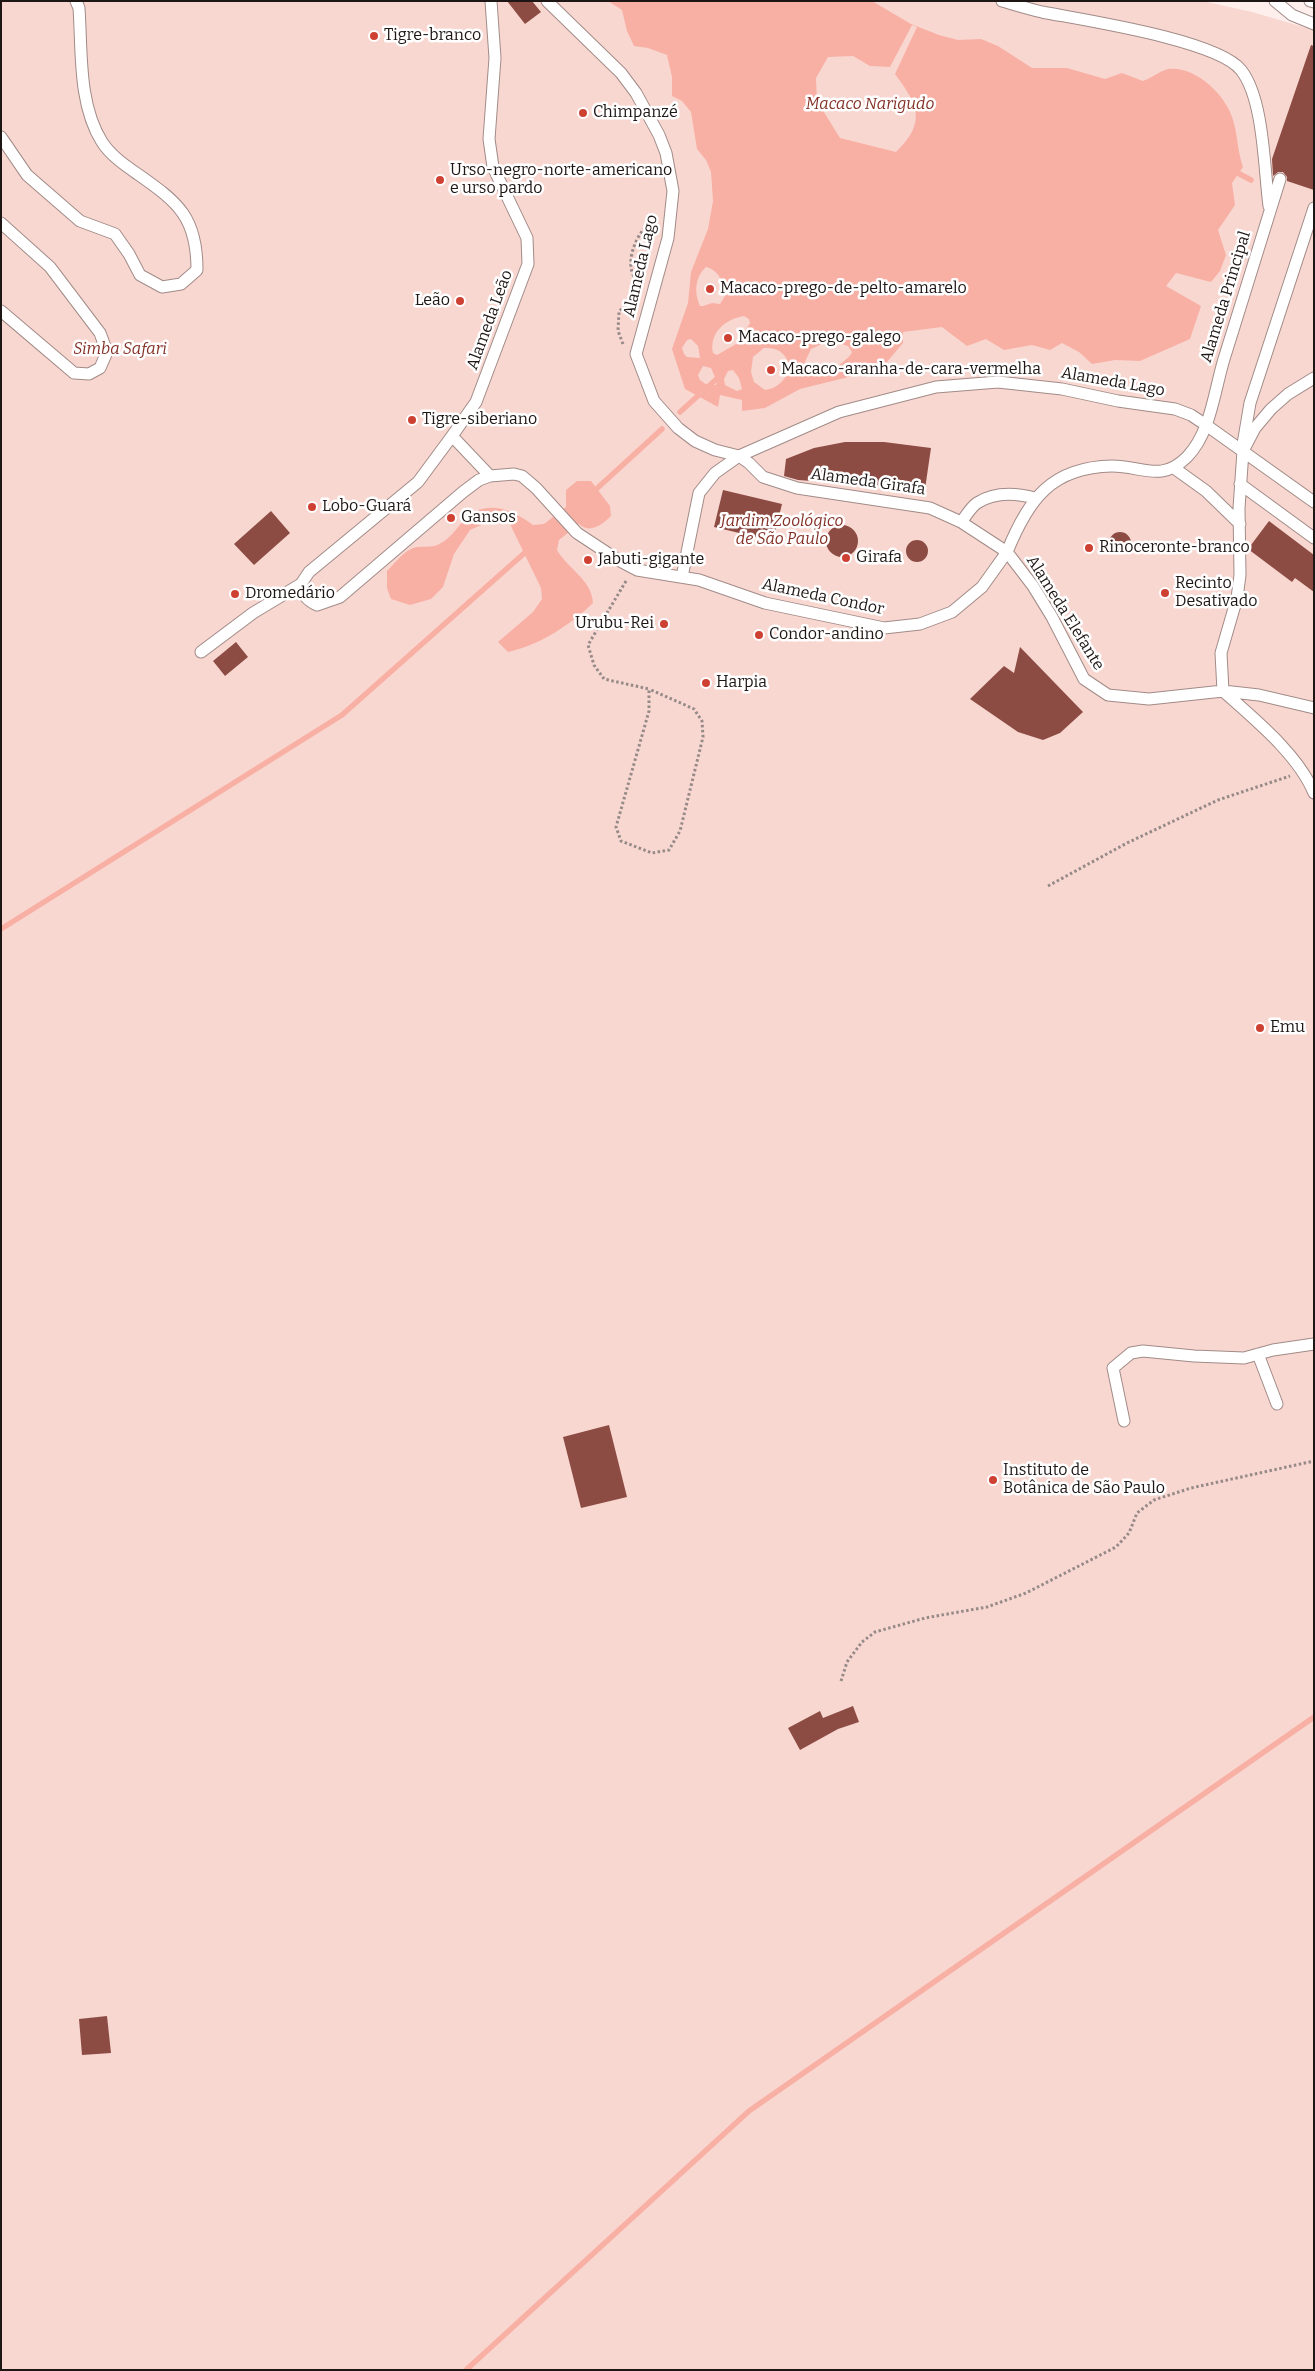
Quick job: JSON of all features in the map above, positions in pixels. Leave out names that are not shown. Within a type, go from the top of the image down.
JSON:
[{"type":"lane","points":[[1,137],[27,175],[80,221],[115,234],[129,254],[140,275],[162,287],[181,284],[197,270],[197,248],[192,226],[176,203],[122,164],[102,142],[88,114],[79,8],[76,1]]},
{"type":"lane","name":"Alameda Leão","points":[[201,652],[234,630],[253,613],[301,584],[309,572],[418,482],[476,402],[528,264],[527,238],[493,167],[489,140],[494,58],[491,1]]},
{"type":"lane","name":"Alameda Lago","points":[[547,1],[605,56],[636,93],[659,135],[666,153],[672,191],[668,238],[636,354]]},
{"type":"lane","points":[[1002,1],[1163,37],[1222,56],[1240,69],[1250,86],[1256,107],[1270,210]]},
{"type":"lane","points":[[1274,1],[1292,15],[1314,24]]},
{"type":"lane","points":[[1310,1],[1314,2]]},
{"type":"lane","name":"Alameda Principal","points":[[1206,425],[1280,179]]},
{"type":"lane","points":[[1314,208],[1250,403],[1240,484],[1240,575],[1237,598],[1221,653],[1223,691],[1277,742],[1302,772],[1314,793]]},
{"type":"lane","points":[[1,223],[50,267],[100,333],[107,352],[100,368],[89,374],[74,373],[1,311]]},
{"type":"lane","points":[[636,354],[654,401],[678,428],[695,441],[715,450],[739,456]]},
{"type":"lane","points":[[1243,451],[1255,428],[1271,408],[1288,394],[1314,378]]},
{"type":"lane","name":"Alameda Lago","points":[[682,577],[699,493],[715,473],[739,456],[839,412],[936,386],[998,382],[1062,389],[1118,401],[1175,409],[1191,415],[1206,425],[1314,502]]},
{"type":"lane","points":[[1206,425],[1187,457],[1174,468],[1206,491],[1240,524]]},
{"type":"lane","points":[[301,584],[302,593],[308,601],[317,605],[340,597],[463,492],[479,480],[490,476],[452,436]]},
{"type":"lane","name":"Alameda Girafa","points":[[739,456],[763,477],[797,488],[930,508],[962,522],[1007,552]]},
{"type":"lane","name":"Alameda Elefante","points":[[1174,468],[1159,472],[1143,472],[1113,466],[1068,473],[1035,498],[1018,527],[1007,552],[1038,594],[1084,679],[1108,694],[1149,699],[1223,691],[1259,695],[1314,708]]},
{"type":"lane","name":"Alameda Condor","points":[[490,476],[505,473],[522,476],[557,509],[577,533],[637,570],[699,580],[765,602],[884,628],[920,624],[952,612],[982,587],[1007,552]]},
{"type":"lane","points":[[1240,484],[1314,538]]},
{"type":"lane","points":[[962,522],[976,504],[988,498],[1019,494],[1035,498]]},
{"type":"lane","points":[[1124,1421],[1113,1368],[1131,1353],[1143,1351],[1244,1358],[1314,1344]]},
{"type":"lane","points":[[1258,1354],[1277,1404]]},
{"type":"path","points":[[653,290],[637,281],[630,268],[632,250],[646,227],[671,214]]},
{"type":"path","points":[[636,354],[623,344],[618,331],[619,311],[632,300],[653,290]]},
{"type":"path","points":[[637,570],[622,584],[588,645],[594,665],[604,679],[649,689],[694,709],[702,721],[703,737],[680,831],[669,850],[652,853],[621,841],[616,827],[649,711],[649,689]]},
{"type":"path","points":[[1048,886],[1127,843],[1218,800],[1302,772]]},
{"type":"path","points":[[841,1681],[847,1662],[862,1642],[875,1632],[925,1618],[987,1607],[1039,1588],[1116,1547],[1129,1533],[1137,1513],[1154,1500],[1191,1488],[1314,1461]]},
{"type":"green space","points":[[1,1],[1203,1],[1252,12],[1314,30],[1314,2370],[1,2370]]},
{"type":"shaded area","points":[[608,1],[872,1],[911,24],[939,35],[958,40],[981,39],[998,46],[1032,68],[1067,68],[1105,79],[1122,73],[1143,81],[1168,69],[1178,69],[1198,76],[1216,91],[1228,108],[1234,123],[1243,167],[1232,183],[1235,205],[1218,230],[1226,255],[1220,271],[1211,282],[1176,273],[1166,286],[1201,306],[1190,339],[1140,361],[1115,360],[1092,364],[1079,352],[1062,343],[1050,350],[1032,345],[1004,350],[986,339],[967,346],[942,327],[903,332],[903,343],[881,369],[800,389],[765,408],[742,411],[742,400],[720,395],[718,407],[685,389],[672,349],[688,303],[691,272],[708,229],[713,201],[711,172],[706,160],[697,149],[691,112],[682,101],[672,96],[672,77],[667,55],[648,48],[634,46],[627,31],[622,10]],"holes":[[[912,25],[917,27],[895,74],[914,104],[916,113],[912,132],[896,152],[840,138],[817,101],[816,78],[828,57],[853,56],[870,66],[890,67]],[[706,267],[718,274],[725,296],[720,304],[712,303],[700,306],[696,290],[700,275]],[[744,316],[749,319],[750,323],[736,344],[717,355],[713,353],[713,339],[720,328],[731,320]],[[691,339],[698,346],[700,358],[687,357],[682,348],[687,340]],[[839,343],[848,346],[852,352],[835,369],[828,373],[809,375],[803,366],[811,349],[822,344]],[[764,348],[781,352],[791,368],[781,383],[765,390],[754,382],[751,372],[753,357]],[[703,366],[711,368],[717,382],[716,385],[707,385],[700,380],[698,375]],[[733,370],[739,378],[742,389],[737,391],[725,385],[724,379],[728,371]]]},
{"type":"shaded area","points":[[577,481],[591,481],[610,506],[611,516],[600,525],[592,528],[583,527],[579,524],[559,540],[557,550],[589,588],[593,603],[575,619],[554,633],[520,649],[508,652],[498,642],[533,612],[542,599],[541,588],[509,522],[493,520],[470,530],[454,554],[443,587],[431,599],[410,605],[391,599],[387,588],[387,571],[408,550],[417,547],[434,546],[443,542],[472,513],[481,509],[498,508],[516,514],[533,525],[544,524],[566,507],[566,490]]},
{"type":"building","points":[[507,1],[532,1],[541,12],[525,24]]},
{"type":"building","points":[[1311,45],[1314,46],[1314,190],[1287,181],[1287,177],[1283,172],[1278,172],[1273,176],[1272,159]]},
{"type":"building","points":[[845,442],[884,442],[931,448],[925,489],[798,480],[784,476],[786,459],[814,448]]},
{"type":"building","points":[[723,490],[782,504],[773,541],[714,527]]},
{"type":"building","points":[[271,511],[290,533],[254,565],[234,544]]},
{"type":"building","points":[[1269,521],[1314,555],[1314,592],[1295,578],[1292,582],[1248,549]]},
{"type":"building","points":[[842,525],[854,529],[858,541],[854,553],[842,557],[830,553],[826,541],[830,529]]},
{"type":"building","points":[[1116,532],[1124,532],[1131,539],[1131,547],[1124,554],[1116,554],[1109,547],[1109,539]]},
{"type":"building","points":[[917,540],[925,543],[928,551],[925,559],[917,562],[909,559],[906,551],[909,543]]},
{"type":"building","points":[[236,642],[248,657],[225,676],[213,661]]},
{"type":"building","points":[[1020,647],[1083,712],[1060,733],[1043,740],[1018,732],[970,699],[1004,666],[1014,673]]},
{"type":"building","points":[[609,1425],[627,1497],[581,1508],[563,1437]]},
{"type":"building","points":[[853,1706],[859,1722],[838,1729],[800,1750],[788,1728],[820,1711],[823,1718]]},
{"type":"building","points":[[107,2016],[111,2053],[82,2055],[79,2019]]},
{"type":"waterway","points":[[1232,170],[1251,180]]},
{"type":"waterway","points":[[680,412],[721,375]]},
{"type":"waterway","points":[[592,493],[662,429]]},
{"type":"waterway","points":[[1,929],[342,715],[529,549]]},
{"type":"waterway","points":[[466,2370],[749,2111],[1314,1717]]},
{"type":"place","name":"Tigre-branco","points":[[374,36]]},
{"type":"place","name":"Chimpanzé","points":[[583,113]]},
{"type":"place","name":"Urso-negro-norte-americano e urso pardo","points":[[440,180]]},
{"type":"place","name":"Macaco-prego-de-pelto-amarelo","points":[[710,289]]},
{"type":"place","name":"Leão","points":[[460,301]]},
{"type":"place","name":"Macaco-prego-galego","points":[[728,338]]},
{"type":"place","name":"Macaco-aranha-de-cara-vermelha","points":[[771,370]]},
{"type":"place","name":"Tigre-siberiano","points":[[412,420]]},
{"type":"place","name":"Lobo-Guará","points":[[312,507]]},
{"type":"place","name":"Gansos","points":[[451,518]]},
{"type":"place","name":"Rinoceronte-branco","points":[[1089,548]]},
{"type":"place","name":"Girafa","points":[[846,558]]},
{"type":"place","name":"Jabuti-gigante","points":[[588,560]]},
{"type":"place","name":"Recinto Desativado","points":[[1165,593]]},
{"type":"place","name":"Dromedário","points":[[235,594]]},
{"type":"place","name":"Urubu-Rei","points":[[664,624]]},
{"type":"place","name":"Condor-andino","points":[[759,635]]},
{"type":"place","name":"Harpia","points":[[706,683]]},
{"type":"place","name":"Emu","points":[[1260,1028]]},
{"type":"place","name":"Instituto de Botânica de São Paulo","points":[[993,1480]]},
{"type":"park label","name":"Macaco Narigudo","points":[[870,105]]},
{"type":"park label","name":"Simba Safari","points":[[120,350]]},
{"type":"park label","name":"Jardim Zoológico de São Paulo","points":[[782,531]]}]
